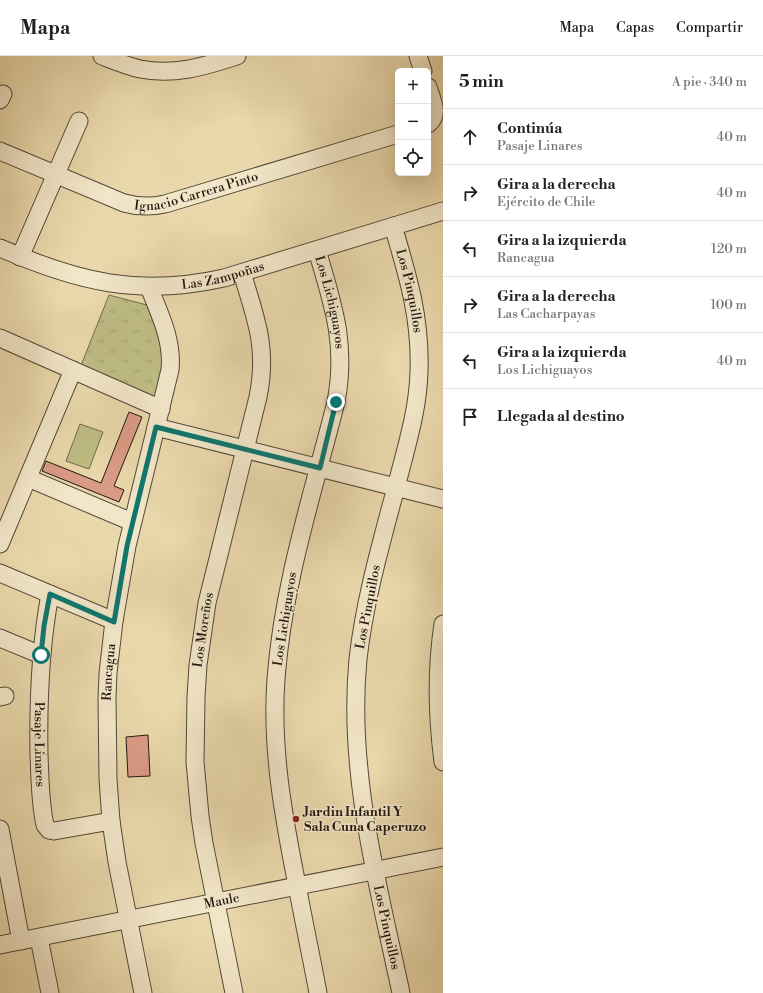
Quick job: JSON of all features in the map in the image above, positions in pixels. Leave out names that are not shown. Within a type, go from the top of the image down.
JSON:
[{"type":"street","points":[[102,56],[127,66],[165,72],[188,70],[237,56]]},
{"type":"street","points":[[418,56],[422,68]]},
{"type":"street","points":[[431,96],[435,109],[431,122]]},
{"type":"street","points":[[20,257],[79,121]]},
{"type":"street","name":"Ignacio Carrera Pinto","points":[[0,151],[124,203],[143,207],[165,204],[395,135]]},
{"type":"street","name":"Las Zampoñas","points":[[0,248],[37,264],[82,278],[106,283],[149,287],[187,285],[242,273],[443,211]]},
{"type":"street","name":"Los Pinquillos","points":[[394,226],[414,298],[419,356],[418,390],[416,407],[366,603],[359,653],[356,692],[358,757],[361,787],[375,870],[401,993]]},
{"type":"street","name":"Los Lichiguayos","points":[[317,250],[339,328],[341,358],[340,380],[320,468],[288,590],[276,680],[275,726],[283,813],[318,993]]},
{"type":"street","name":"Los Moreños","points":[[234,993],[204,843],[197,789],[194,729],[198,665],[206,604],[261,384],[263,358],[262,346],[257,322],[242,273]]},
{"type":"street","name":"Rancagua","points":[[143,993],[117,862],[111,821],[106,725],[108,673],[123,564],[132,522],[169,379],[171,353],[165,327],[149,287]]},
{"type":"street","points":[[0,338],[161,409]]},
{"type":"street","points":[[0,544],[73,370]]},
{"type":"street","points":[[156,427],[443,499]]},
{"type":"street","points":[[28,478],[132,522]]},
{"type":"street","points":[[0,573],[114,622]]},
{"type":"street","name":"Pasaje Linares","points":[[50,594],[44,626],[41,655],[39,740],[42,794],[46,825],[49,830],[54,830],[111,821]]},
{"type":"street","points":[[443,624],[439,654],[438,693],[443,762]]},
{"type":"street","points":[[0,638],[41,655]]},
{"type":"street","points":[[0,829],[21,941]]},
{"type":"street","name":"Maule","points":[[0,945],[443,857]]},
{"type":"street","points":[[38,938],[50,993]]},
{"type":"green space","points":[[109,295],[147,305],[163,347],[163,376],[157,399],[80,368]]},
{"type":"green space","points":[[80,424],[103,432],[89,469],[66,461]]},
{"type":"building","points":[[129,412],[142,417],[114,486],[124,490],[119,502],[42,471],[46,461],[101,483]]},
{"type":"building","points":[[148,735],[150,776],[128,777],[126,737]]},
{"type":"place","name":"Jardin Infantil Y Sala Cuna Caperuzo","points":[[296,819]]},
{"type":"route","points":[[41,655],[44,626],[50,594],[114,622],[132,522],[156,427],[320,468],[336,402]]}]
